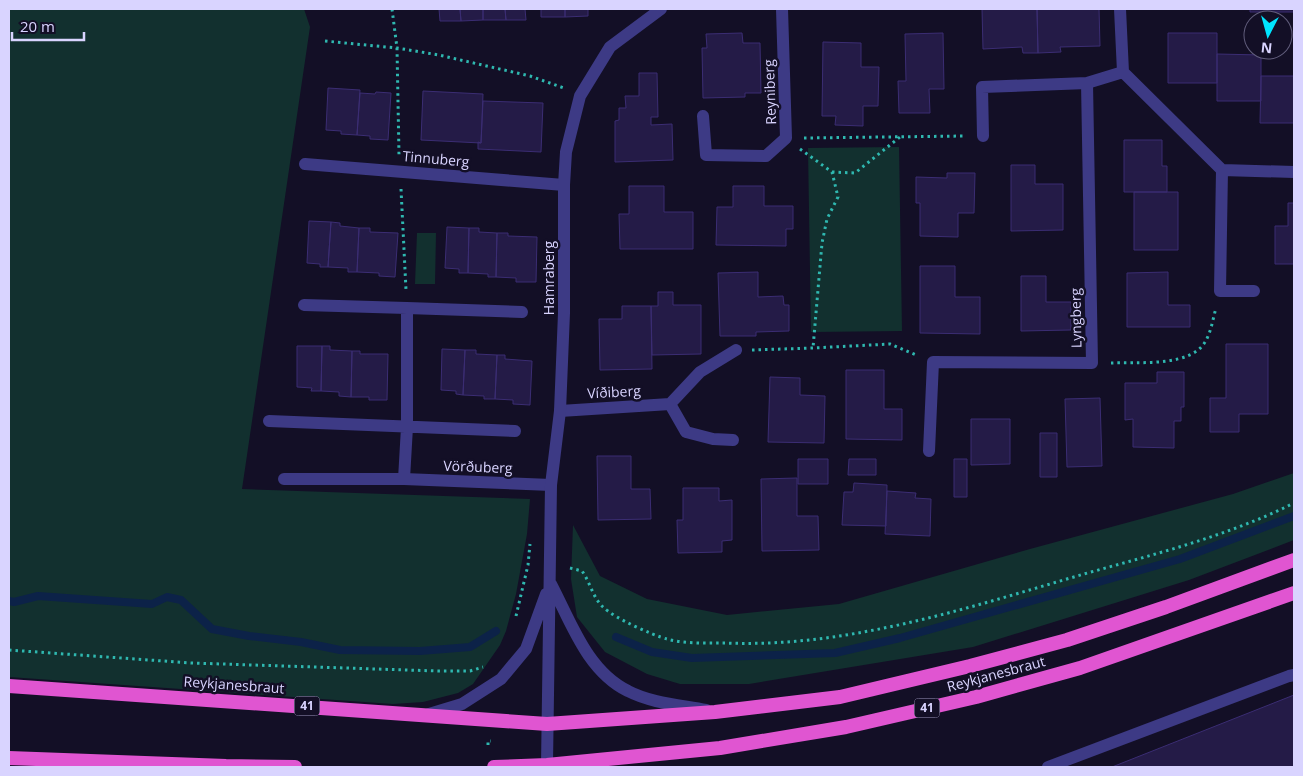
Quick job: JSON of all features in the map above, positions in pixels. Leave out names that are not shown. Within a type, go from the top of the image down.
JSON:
[{"type":"highway","name":"Reykjanesbraut","points":[[9,686],[429,714],[547,724],[716,712],[840,697],[970,666],[1067,640],[1166,607],[1294,560]]},
{"type":"highway","name":"Reykjanesbraut","points":[[494,767],[720,748],[846,727],[976,696],[1080,668],[1294,593]]},
{"type":"highway","points":[[9,758],[295,767]]},
{"type":"street","name":"Hamraberg","points":[[550,582],[551,485],[560,411],[564,313],[564,185],[566,152],[580,96],[610,47],[661,9]]},
{"type":"street","name":"Reyniberg","points":[[703,116],[706,155],[766,156],[786,138],[782,9]]},
{"type":"street","points":[[1120,9],[1123,72],[1222,170],[1294,172]]},
{"type":"street","points":[[983,136],[982,87],[1086,83],[1123,72]]},
{"type":"street","name":"Lyngberg","points":[[933,362],[1092,363],[1086,83]]},
{"type":"street","name":"Tinnuberg","points":[[305,164],[564,185]]},
{"type":"street","points":[[1222,170],[1220,291],[1254,291]]},
{"type":"street","points":[[304,305],[522,312]]},
{"type":"street","points":[[404,479],[407,427],[407,308]]},
{"type":"street","points":[[733,440],[713,439],[686,432],[670,404],[700,372],[736,350]]},
{"type":"street","points":[[929,450],[933,362]]},
{"type":"street","name":"Víðiberg","points":[[560,411],[670,404]]},
{"type":"street","points":[[269,421],[515,431]]},
{"type":"street","name":"Vörðuberg","points":[[284,479],[404,479],[551,485]]},
{"type":"street","points":[[429,714],[462,704],[501,678],[526,649],[550,582]]},
{"type":"street","points":[[547,764],[550,582]]},
{"type":"street","name":"41","points":[[550,582],[588,656],[606,676],[627,691],[652,700],[716,712]]},
{"type":"street","points":[[1048,767],[1294,675]]},
{"type":"path","points":[[325,41],[439,54],[530,76],[552,83],[580,96]]},
{"type":"path","points":[[786,138],[983,136]]},
{"type":"path","points":[[786,138],[832,172],[855,173],[900,137]]},
{"type":"path","points":[[813,348],[822,243],[827,219],[838,197],[832,172]]},
{"type":"path","points":[[1092,363],[1179,360],[1198,350],[1210,332],[1220,291]]},
{"type":"path","points":[[736,350],[890,344],[933,362]]},
{"type":"path","points":[[570,568],[582,571],[590,582],[594,596],[603,608],[648,633],[668,640],[744,644],[795,641],[860,634],[954,611],[1162,551],[1263,519],[1294,504]]},
{"type":"path","points":[[515,621],[528,565]]},
{"type":"path","points":[[9,650],[191,662],[438,672],[470,671],[490,665]]},
{"type":"green space","points":[[9,9],[304,9],[310,27],[242,489],[530,499],[527,534],[516,594],[506,631],[500,645],[473,684],[458,693],[423,702],[393,704],[9,677]]},
{"type":"green space","points":[[899,147],[902,331],[811,332],[808,148]]},
{"type":"green space","points":[[417,233],[436,233],[435,284],[415,284]]},
{"type":"green space","points":[[1294,473],[1294,540],[1189,580],[973,647],[749,684],[680,684],[647,674],[605,652],[577,617],[571,579],[573,525],[600,576],[647,599],[727,615],[839,604],[1030,549],[1233,494]]},
{"type":"building","points":[[439,9],[460,9],[461,21],[440,21]]},
{"type":"building","points":[[460,9],[483,9],[483,20],[461,21]]},
{"type":"building","points":[[483,9],[505,9],[506,20],[483,20]]},
{"type":"building","points":[[505,9],[525,9],[526,20],[506,20]]},
{"type":"building","points":[[541,9],[565,9],[565,17],[541,17]]},
{"type":"building","points":[[565,9],[588,9],[588,16],[565,17]]},
{"type":"building","points":[[982,9],[1037,9],[1038,53],[1023,53],[1022,47],[983,49]]},
{"type":"building","points":[[1037,9],[1099,9],[1100,46],[1060,47],[1061,52],[1038,53]]},
{"type":"building","points":[[1294,9],[1294,12],[1293,10],[1250,10]]},
{"type":"building","points":[[742,33],[743,43],[760,43],[761,93],[745,93],[745,97],[703,98],[702,48],[707,48],[706,34]]},
{"type":"building","points":[[943,33],[944,89],[929,89],[930,113],[899,113],[898,81],[906,81],[905,34]]},
{"type":"building","points":[[1168,33],[1217,33],[1217,83],[1168,83]]},
{"type":"building","points":[[823,42],[861,43],[861,67],[879,67],[878,106],[863,106],[863,126],[835,125],[836,116],[822,116]]},
{"type":"building","points":[[1217,54],[1243,55],[1243,60],[1261,60],[1261,101],[1217,101]]},
{"type":"building","points":[[639,73],[657,73],[658,117],[651,117],[651,125],[672,124],[673,160],[615,162],[615,121],[619,120],[619,108],[626,108],[625,96],[639,96]]},
{"type":"building","points":[[1261,76],[1294,76],[1294,123],[1260,123]]},
{"type":"building","points":[[328,88],[360,90],[357,135],[341,134],[341,131],[326,130]]},
{"type":"building","points":[[423,91],[483,94],[481,143],[421,140]]},
{"type":"building","points":[[376,92],[391,93],[388,140],[370,139],[370,136],[357,135],[360,93],[375,94]]},
{"type":"building","points":[[483,101],[543,103],[541,152],[478,149],[478,142],[481,143]]},
{"type":"building","points":[[1124,140],[1162,140],[1162,166],[1167,166],[1167,192],[1124,192]]},
{"type":"building","points":[[1011,165],[1035,165],[1035,184],[1063,184],[1063,230],[1011,231]]},
{"type":"building","points":[[947,173],[975,173],[974,213],[958,213],[958,237],[920,236],[920,203],[916,203],[916,177],[947,178]]},
{"type":"building","points":[[629,186],[664,186],[664,212],[693,212],[693,249],[620,249],[619,214],[629,214]]},
{"type":"building","points":[[733,186],[764,186],[764,206],[793,206],[793,229],[786,229],[786,246],[716,245],[717,207],[733,207]]},
{"type":"building","points":[[1134,192],[1178,192],[1178,250],[1134,250]]},
{"type":"building","points":[[1288,203],[1294,203],[1294,264],[1275,264],[1275,226],[1288,226]]},
{"type":"building","points":[[309,221],[331,222],[328,267],[307,263]]},
{"type":"building","points":[[331,222],[340,223],[340,226],[359,228],[357,272],[348,272],[348,268],[328,267]]},
{"type":"building","points":[[447,227],[469,228],[468,273],[459,273],[459,269],[445,268]]},
{"type":"building","points":[[359,228],[370,228],[370,232],[398,233],[395,277],[379,276],[379,273],[357,272]]},
{"type":"building","points":[[469,228],[479,228],[479,232],[497,233],[496,277],[488,277],[488,274],[468,273]]},
{"type":"building","points":[[497,233],[508,233],[508,236],[537,237],[536,282],[516,282],[516,278],[496,277]]},
{"type":"building","points":[[920,266],[955,266],[955,297],[980,297],[980,334],[920,333]]},
{"type":"building","points":[[758,272],[758,297],[783,296],[784,305],[789,305],[789,331],[756,332],[756,336],[720,336],[718,273]]},
{"type":"building","points":[[1168,272],[1168,305],[1190,305],[1190,327],[1127,327],[1127,273]]},
{"type":"building","points":[[1021,276],[1046,276],[1046,302],[1071,302],[1071,330],[1021,331]]},
{"type":"building","points":[[658,292],[673,292],[673,305],[701,305],[701,354],[652,355],[651,306],[658,306]]},
{"type":"building","points":[[622,306],[651,306],[652,369],[600,370],[599,319],[622,319]]},
{"type":"building","points":[[1226,344],[1268,344],[1268,414],[1239,414],[1239,432],[1210,432],[1210,398],[1226,398]]},
{"type":"building","points":[[297,346],[322,346],[321,391],[311,391],[312,388],[297,387]]},
{"type":"building","points":[[322,346],[330,346],[330,350],[352,351],[351,397],[339,396],[339,392],[321,391]]},
{"type":"building","points":[[442,349],[465,350],[463,395],[456,394],[456,391],[441,390]]},
{"type":"building","points":[[465,350],[476,350],[476,354],[497,355],[495,399],[484,399],[484,396],[463,395]]},
{"type":"building","points":[[352,351],[360,351],[360,354],[388,354],[387,400],[351,397]]},
{"type":"building","points":[[497,355],[505,355],[505,359],[532,361],[530,405],[513,404],[513,400],[495,399]]},
{"type":"building","points":[[846,370],[884,370],[884,409],[902,409],[902,440],[846,439]]},
{"type":"building","points":[[1157,372],[1184,372],[1184,407],[1181,407],[1181,421],[1174,421],[1174,448],[1133,447],[1133,419],[1125,420],[1125,383],[1157,383]]},
{"type":"building","points":[[770,377],[800,378],[800,395],[825,396],[824,443],[768,442]]},
{"type":"building","points":[[1100,398],[1102,466],[1067,467],[1065,399]]},
{"type":"building","points":[[971,419],[1010,419],[1010,464],[971,465]]},
{"type":"building","points":[[1040,433],[1057,433],[1057,477],[1040,477]]},
{"type":"building","points":[[597,456],[631,456],[631,489],[650,489],[651,519],[598,520]]},
{"type":"building","points":[[798,459],[828,459],[828,484],[798,484]]},
{"type":"building","points":[[849,459],[876,459],[876,475],[848,475]]},
{"type":"building","points":[[954,459],[967,459],[967,497],[954,497]]},
{"type":"building","points":[[797,478],[797,516],[818,516],[819,550],[762,551],[761,479]]},
{"type":"building","points":[[854,483],[887,485],[886,526],[842,525],[844,492],[853,492]]},
{"type":"building","points":[[683,488],[719,488],[719,501],[732,500],[732,540],[722,541],[722,552],[678,553],[677,520],[683,520]]},
{"type":"building","points":[[887,491],[916,493],[915,498],[931,499],[930,536],[885,534]]},
{"type":"building","points":[[1294,695],[1294,767],[1112,767]]},
{"type":"waterway","points":[[616,637],[652,652],[692,658],[835,653],[900,638],[1180,559],[1294,516]]},
{"type":"waterway","points":[[9,601],[14,602],[38,596],[152,604],[167,597],[181,600],[212,629],[249,636],[301,642],[340,650],[420,651],[470,647],[496,631]]}]
